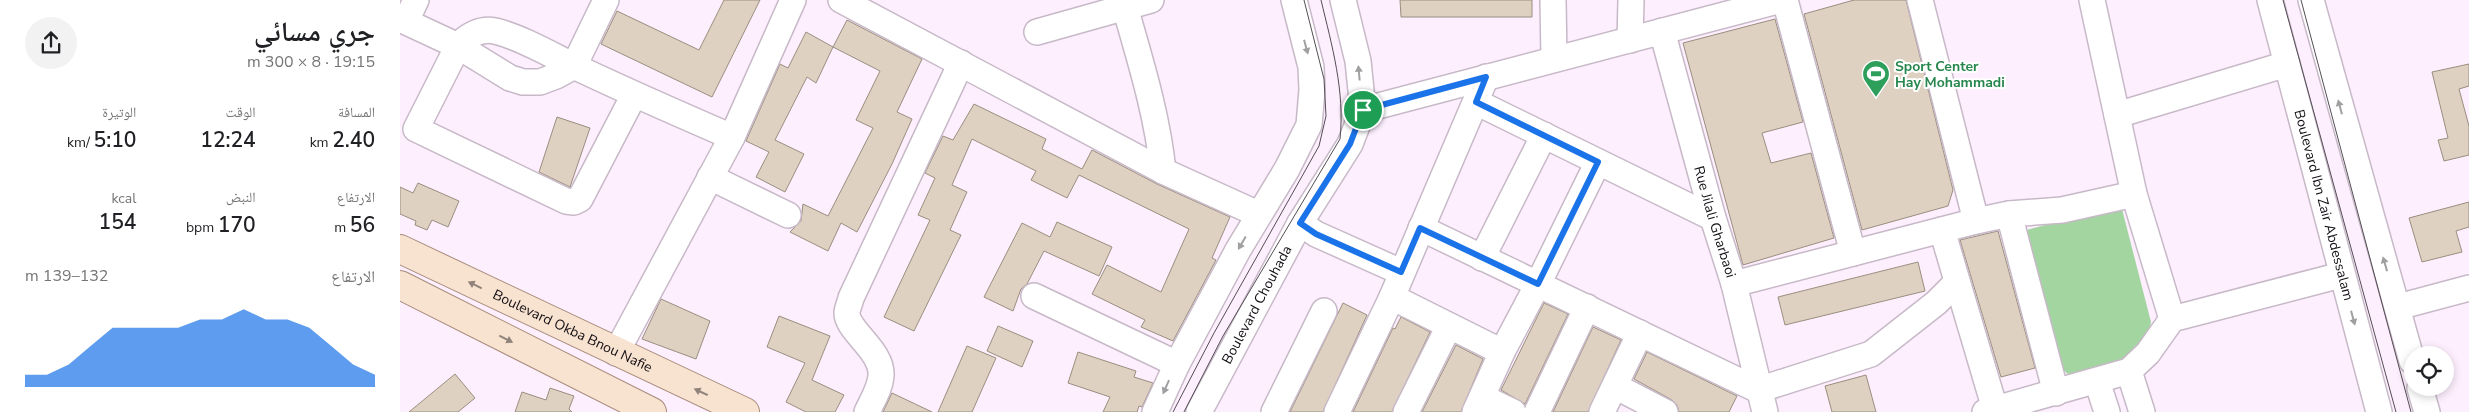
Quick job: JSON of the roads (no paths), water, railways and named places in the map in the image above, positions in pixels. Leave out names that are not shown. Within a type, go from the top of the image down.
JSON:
[{"type":"main road","name":"Boulevard Okba Bnou Nafie","points":[[400,249],[616,353],[745,412]]},
{"type":"main road","points":[[400,286],[652,412]]},
{"type":"street","points":[[407,13],[489,67],[510,78],[523,82],[540,82],[574,66],[606,0]]},
{"type":"street","points":[[616,353],[732,137],[793,0]]},
{"type":"street","points":[[1037,32],[1124,4],[1150,0]]},
{"type":"street","points":[[1156,412],[1177,364],[1258,214],[1288,170],[1309,125],[1312,90],[1311,67],[1294,0]]},
{"type":"street","name":"Boulevard Chouhada","points":[[1199,412],[1300,223],[1350,144],[1363,110],[1358,61],[1343,0]]},
{"type":"street","points":[[1553,0],[1554,60]]},
{"type":"street","points":[[1630,40],[1631,0]]},
{"type":"street","points":[[1363,110],[1781,0]]},
{"type":"street","points":[[1785,0],[1853,253]]},
{"type":"street","points":[[1920,0],[1976,221]]},
{"type":"street","points":[[2092,0],[2134,194],[2172,320]]},
{"type":"street","name":"Boulevard Ibn Zair Abdessalam","points":[[2270,0],[2378,412]]},
{"type":"street","points":[[2311,0],[2408,346]]},
{"type":"street","points":[[856,3],[961,63],[1163,171],[1258,214]]},
{"type":"street","points":[[1124,4],[1152,99],[1163,171]]},
{"type":"street","points":[[634,95],[580,199],[574,202],[566,201],[408,124],[458,46],[467,37],[476,33],[495,31],[634,95],[732,137]]},
{"type":"street","name":"Rue Jilali Gharbaoi","points":[[1662,31],[1713,218],[1734,284],[1762,401]]},
{"type":"street","points":[[867,412],[880,385],[882,374],[869,345],[852,325],[847,312],[851,298],[961,63]]},
{"type":"street","points":[[2117,115],[2287,64]]},
{"type":"street","points":[[1337,412],[1392,297],[1401,272],[1486,77]]},
{"type":"street","points":[[1476,102],[1713,218]]},
{"type":"street","points":[[1482,258],[1544,135]]},
{"type":"street","points":[[1512,412],[1478,404],[1502,352],[1598,162]]},
{"type":"street","points":[[710,177],[788,215]]},
{"type":"street","points":[[1734,284],[1976,221],[2009,214],[2062,210],[2134,194]]},
{"type":"street","points":[[2009,214],[2056,393]]},
{"type":"street","points":[[1300,223],[1316,234],[1401,272]]},
{"type":"street","points":[[1420,228],[1640,333],[1762,401],[1871,354],[1936,303],[1957,282]]},
{"type":"street","points":[[1942,230],[1990,411],[2129,371],[2148,353],[2172,320],[2341,276]]},
{"type":"street","points":[[2398,307],[2469,288]]},
{"type":"street","points":[[1034,296],[1177,364]]},
{"type":"street","points":[[1392,297],[1502,352]]},
{"type":"street","points":[[1537,412],[1587,307]]},
{"type":"street","points":[[1274,412],[1324,310]]},
{"type":"street","points":[[1406,412],[1449,326]]},
{"type":"street","points":[[1602,412],[1640,333]]},
{"type":"street","points":[[2129,371],[2142,412]]},
{"type":"street","points":[[2097,380],[2107,412]]},
{"type":"street","points":[[1615,386],[1665,412]]},
{"type":"street","points":[[2422,396],[2427,412]]},
{"type":"tram line","points":[[1173,412],[1214,333],[1319,146],[1326,116],[1324,79],[1304,0]]},
{"type":"tram line","points":[[1184,412],[1223,336],[1340,139],[1341,104],[1339,86],[1321,0]]},
{"type":"tram line","points":[[2283,0],[2396,412]]},
{"type":"tram line","points":[[2301,0],[2411,412]]},
{"type":"place","name":"Sport Center Hay Mohammadi","points":[[1876,98]]}]
